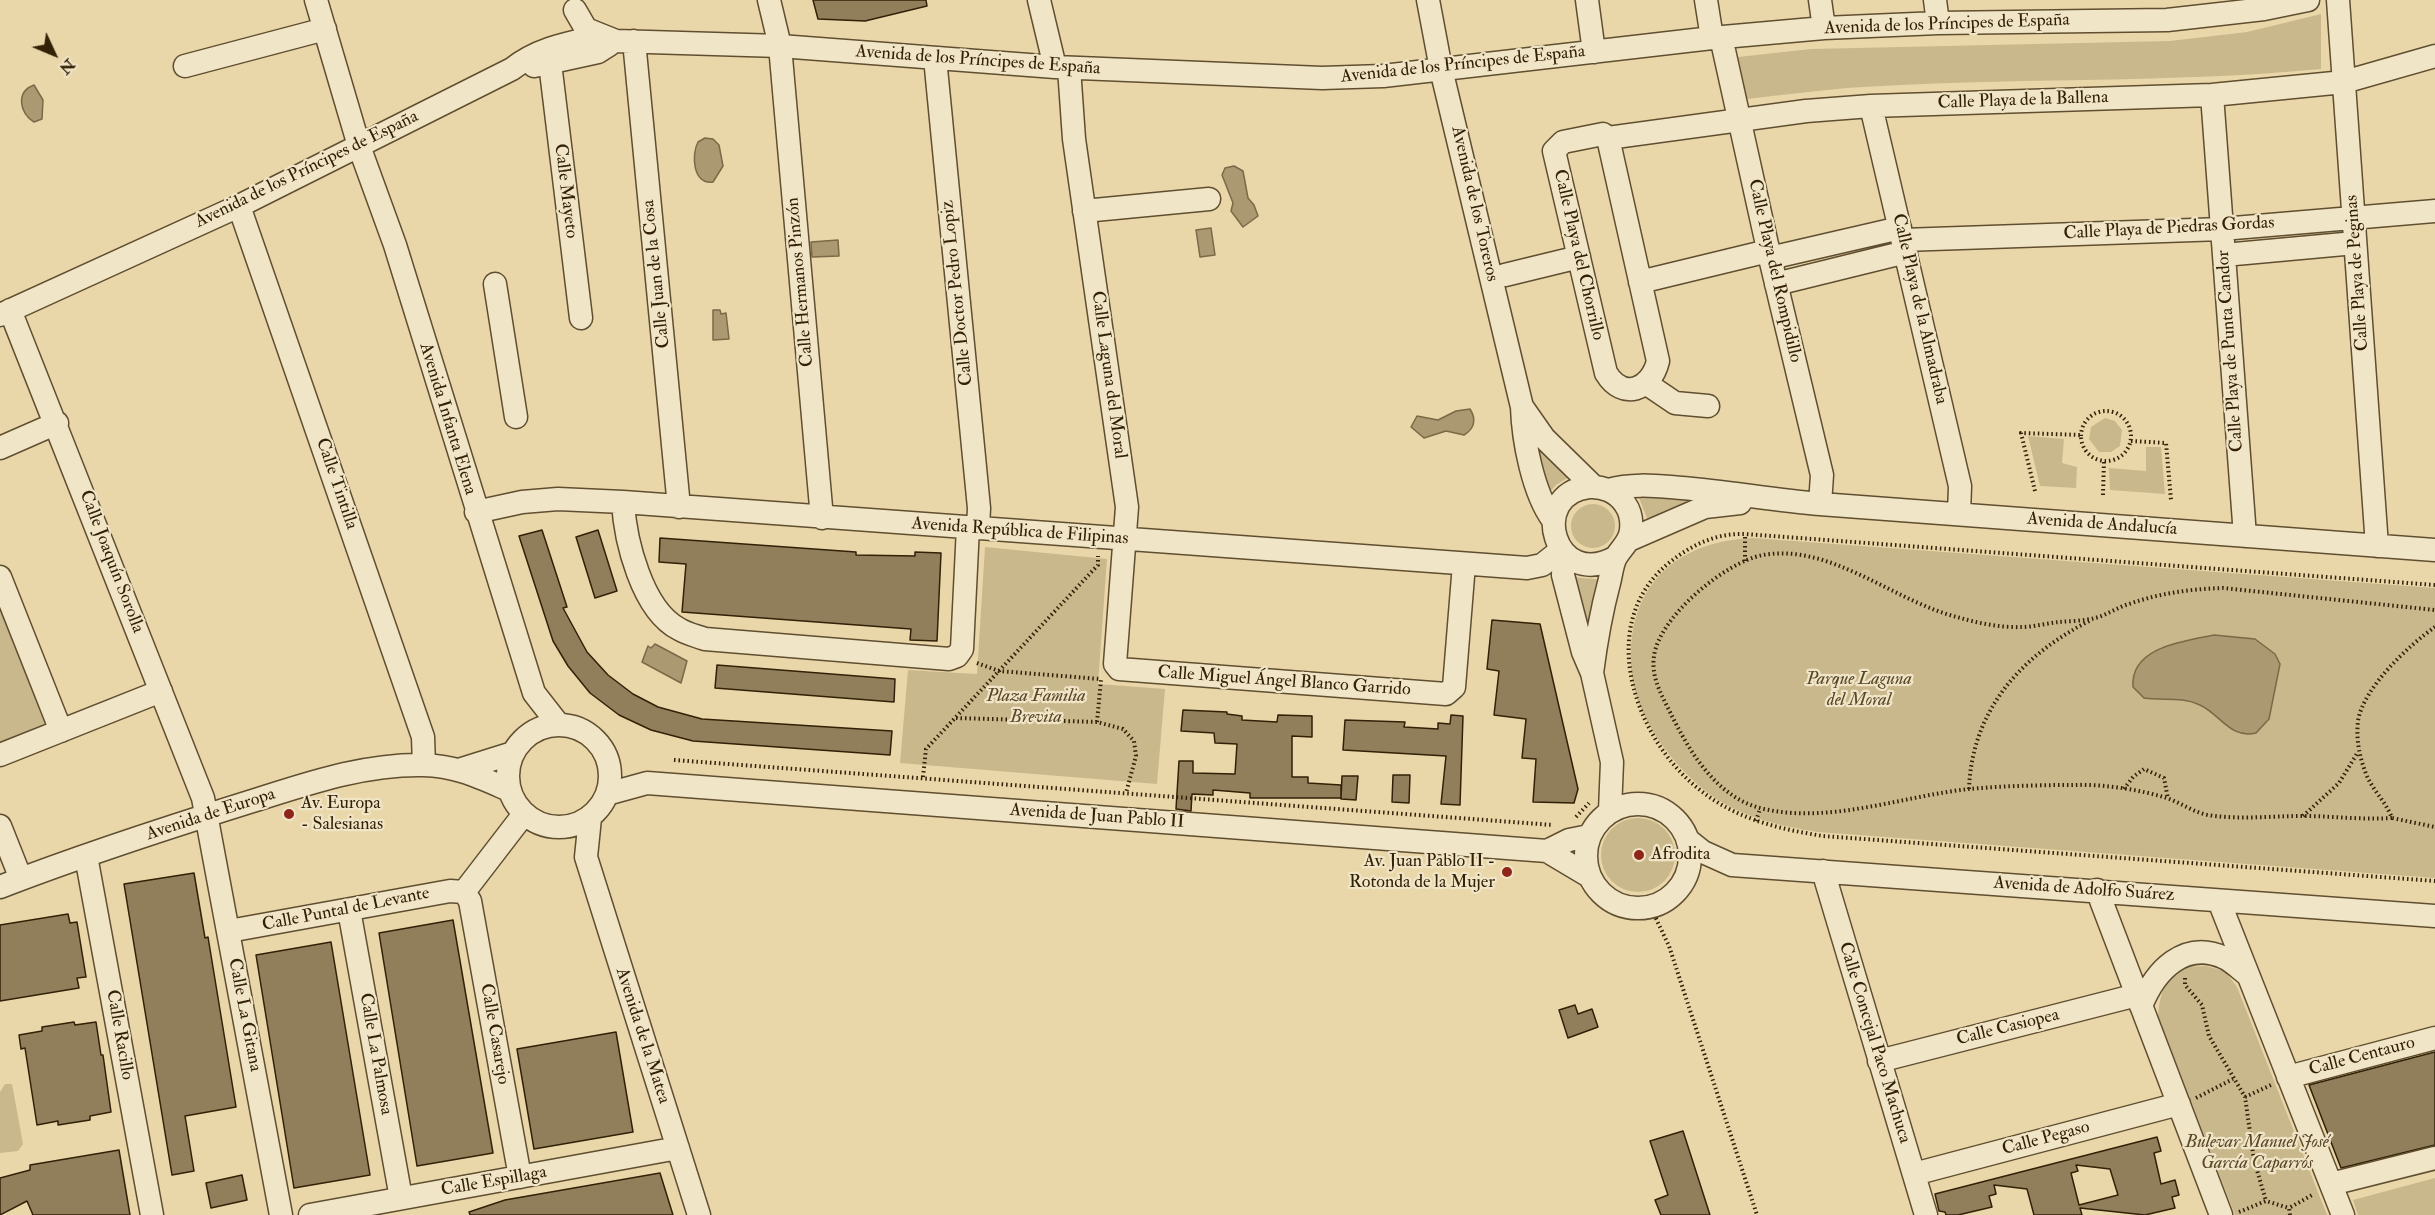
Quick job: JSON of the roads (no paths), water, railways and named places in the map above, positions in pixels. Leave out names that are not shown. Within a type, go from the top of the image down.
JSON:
[{"type":"street","name":"Avenida Infanta Elena","points":[[316,0],[359,146],[395,245],[534,693],[559,725]]},
{"type":"street","name":"Calle Hermanos Pinzón","points":[[769,0],[780,46],[822,518]]},
{"type":"street","name":"Calle Laguna del Moral","points":[[1039,0],[1062,68],[1074,139],[1127,507],[1125,540]]},
{"type":"street","name":"Avenida de los Toreros","points":[[1428,0],[1441,69],[1522,407],[1523,428],[1542,505],[1553,520]]},
{"type":"street","points":[[1587,0],[1594,52]]},
{"type":"street","name":"Calle Playa del Rompidillo","points":[[1706,0],[1739,122],[1822,475],[1820,504]]},
{"type":"street","points":[[1820,0],[1824,28]]},
{"type":"street","points":[[1935,0],[1938,23]]},
{"type":"street","name":"Avenida de los Príncipes de España","points":[[5,312],[239,206],[536,61],[617,39],[780,46],[1062,68],[1322,78],[1383,76],[1824,28],[1938,23],[2167,20],[2264,9],[2308,0]]},
{"type":"street","name":"Calle Playa de Peginas","points":[[2338,0],[2377,546]]},
{"type":"street","points":[[536,61],[561,38],[577,3]]},
{"type":"street","name":"Calle Juan de la Cosa","points":[[577,3],[617,39],[679,507]]},
{"type":"street","points":[[185,66],[325,29]]},
{"type":"street","points":[[536,61],[617,39]]},
{"type":"street","name":"Calle Playa de la Ballena","points":[[1608,138],[1739,122],[1806,111],[1871,106],[2212,95],[2344,82],[2435,56]]},
{"type":"street","name":"Calle Doctor Pedro Lopiz","points":[[623,502],[624,525],[650,600],[678,629],[705,639],[949,659],[957,656],[962,650],[973,527],[979,508],[935,58]]},
{"type":"street","name":"Calle Mayeto","points":[[536,61],[581,318]]},
{"type":"street","name":"Calle Playa de Punta Candor","points":[[2212,95],[2245,536]]},
{"type":"street","name":"Calle Playa de la Almadraba","points":[[1871,106],[1960,486],[1959,514]]},
{"type":"street","name":"Calle Playa del Chorrillo","points":[[1608,138],[1603,134],[1563,142],[1554,151],[1606,373],[1612,384],[1622,388],[1634,388],[1647,384]]},
{"type":"street","points":[[1608,138],[1658,361],[1655,374],[1647,384],[1675,403],[1708,406]]},
{"type":"street","points":[[1084,211],[1209,199]]},
{"type":"street","name":"Calle Tintilla","points":[[239,206],[423,737],[424,765]]},
{"type":"street","name":"Calle Playa de Piedras Gordas","points":[[1903,240],[2222,229],[2435,211]]},
{"type":"street","points":[[1640,282],[1769,254],[1903,240]]},
{"type":"street","points":[[1776,284],[1903,240]]},
{"type":"street","name":"Calle Playa de Piedras Gordas","points":[[2224,255],[2355,243]]},
{"type":"street","points":[[1505,275],[1579,257]]},
{"type":"street","points":[[495,284],[516,417]]},
{"type":"street","name":"Calle Joaquín Sorolla","points":[[5,312],[57,423],[203,798],[207,815]]},
{"type":"street","name":"Avenida de los Toreros","points":[[1522,407],[1544,438],[1601,488]]},
{"type":"street","points":[[0,448],[57,423]]},
{"type":"street","name":"Avenida de Andalucía","points":[[1601,488],[1628,484],[1740,493],[1768,500],[2435,550]]},
{"type":"street","points":[[1592,673],[1597,632],[1623,549],[1631,516],[1618,496],[1601,488],[1572,492],[1557,509],[1553,520],[1556,541],[1563,552],[1584,564],[1606,563],[1623,549]]},
{"type":"street","name":"Avenida República de Filipinas","points":[[476,512],[522,502],[558,499],[623,502],[1527,568],[1542,565],[1563,552]]},
{"type":"street","name":"Avenida de Andalucía","points":[[1623,549],[1705,507],[1768,500]]},
{"type":"street","name":"Calle Miguel Ángel Blanco Garrido","points":[[1125,540],[1115,664],[1110,674],[1446,694],[1454,687],[1464,564]]},
{"type":"street","points":[[1563,552],[1563,575],[1583,652],[1592,673],[1612,762],[1625,784],[1641,803]]},
{"type":"street","points":[[0,577],[61,731]]},
{"type":"street","points":[[0,755],[161,691]]},
{"type":"street","name":"Avenida Infanta Elena","points":[[530,733],[534,693]]},
{"type":"street","points":[[559,725],[574,727],[588,734],[600,745],[607,759],[610,783],[607,794],[590,818],[575,825],[560,828],[544,826],[524,814],[509,790],[507,778],[513,753],[530,733],[559,725]]},
{"type":"street","name":"Avenida de Europa","points":[[462,769],[513,753]]},
{"type":"street","name":"Avenida de Juan Pablo II","points":[[607,759],[647,783]]},
{"type":"street","points":[[1603,805],[1641,803],[1657,807],[1670,814],[1681,826],[1688,840],[1690,853],[1684,879],[1676,891],[1650,906],[1636,908],[1621,905],[1608,898],[1589,876],[1581,828],[1598,822],[1612,762]]},
{"type":"street","name":"Avenida de Europa","points":[[0,887],[207,815],[324,779],[379,766],[424,765],[462,769],[509,790]]},
{"type":"street","name":"Avenida de Juan Pablo II","points":[[607,794],[647,783],[1547,851],[1589,876]]},
{"type":"street","points":[[464,892],[524,814]]},
{"type":"street","name":"Calle La Gitana","points":[[207,815],[281,1215]]},
{"type":"street","name":"Avenida de la Matea","points":[[590,818],[586,857],[699,1215]]},
{"type":"street","points":[[0,826],[21,879]]},
{"type":"street","name":"Avenida de la Matea","points":[[560,828],[586,857]]},
{"type":"street","name":"Avenida de Juan Pablo II","points":[[1547,851],[1569,840],[1581,828]]},
{"type":"street","name":"Avenida de Adolfo Suárez","points":[[1688,840],[1703,852],[1732,865]]},
{"type":"street","name":"Calle Racillo","points":[[86,856],[153,1215]]},
{"type":"street","name":"Avenida de Adolfo Suárez","points":[[1684,879],[1732,865],[2435,916]]},
{"type":"street","name":"Calle Concejal Paco Machuca","points":[[1823,871],[1926,1215]]},
{"type":"street","points":[[2097,890],[2221,1215]]},
{"type":"street","name":"Calle Puntal de Levante","points":[[229,932],[450,891],[464,892]]},
{"type":"street","name":"Calle Casarejo","points":[[464,892],[470,901],[520,1177]]},
{"type":"street","points":[[2219,901],[2343,1215]]},
{"type":"street","name":"Calle La Palmosa","points":[[349,910],[401,1198]]},
{"type":"street","points":[[2139,1001],[2160,971],[2182,956],[2203,952],[2225,958],[2248,975]]},
{"type":"street","name":"Calle Casiopea","points":[[1879,1061],[2139,1001]]},
{"type":"street","name":"Calle Centauro","points":[[2288,1077],[2435,1038]]},
{"type":"street","name":"Calle Pegaso","points":[[1914,1174],[2179,1104]]},
{"type":"street","name":"Calle Espillaga","points":[[310,1215],[678,1148]]},
{"type":"street","points":[[2331,1184],[2435,1158]]},
{"type":"place","name":"Av. Europa - Salesianas","points":[[289,814]]},
{"type":"place","name":"Afrodita","points":[[1639,855]]},
{"type":"place","name":"Av. Juan Pablo II - Rotonda de la Mujer","points":[[1507,872]]},
{"type":"park label","name":"Parque Laguna del Moral","points":[[1859,690]]},
{"type":"park label","name":"Plaza Familia Brevita","points":[[1036,707]]},
{"type":"park label","name":"Bulevar Manuel José García Caparrós","points":[[2257,1153]]}]
